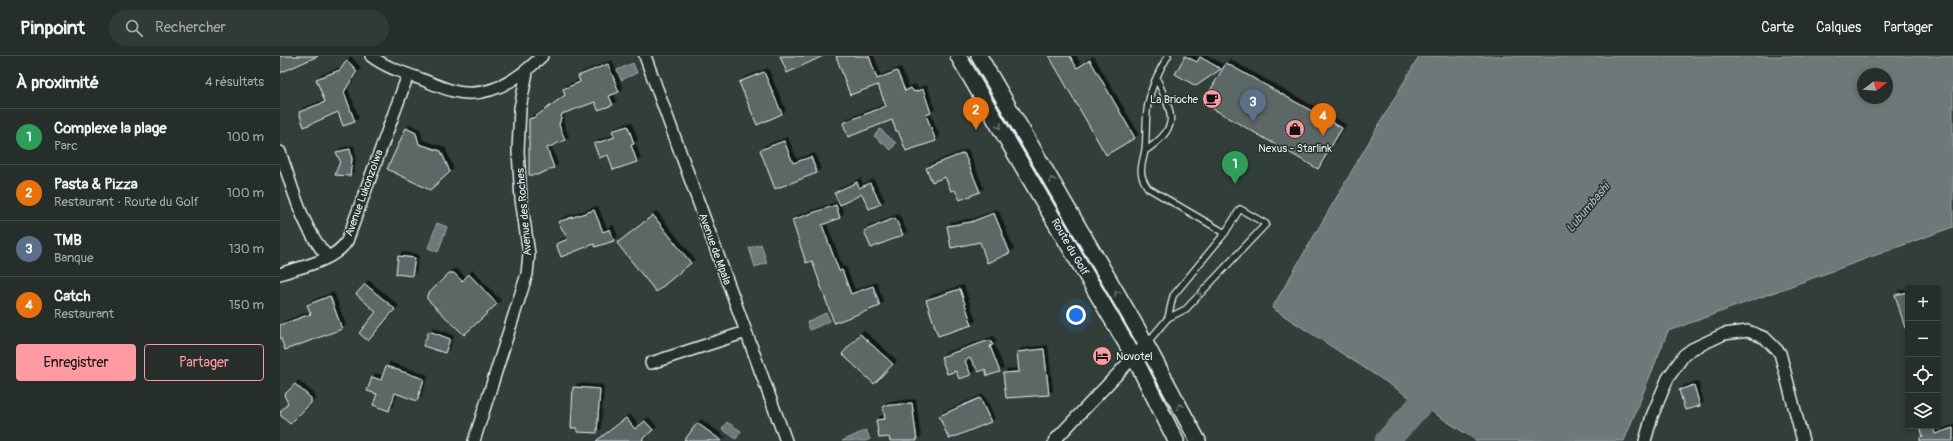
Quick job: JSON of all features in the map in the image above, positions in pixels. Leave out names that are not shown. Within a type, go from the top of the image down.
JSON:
[{"type":"main road","name":"Route du Golf","points":[[958,56],[1134,357],[1176,441]]},
{"type":"main road","points":[[979,56],[1064,200],[1146,344],[1198,441]]},
{"type":"street","points":[[371,56],[408,74],[452,91],[472,94],[489,91],[505,85],[527,72],[542,56]]},
{"type":"street","name":"Avenue de Mpala","points":[[645,56],[786,441]]},
{"type":"street","name":"Avenue des Roches","points":[[474,441],[527,274],[528,248],[521,199],[518,151],[520,108],[527,72]]},
{"type":"street","name":"Avenue Lukonzolwa","points":[[280,274],[328,257],[339,250],[347,241],[408,74]]},
{"type":"street","points":[[280,152],[310,233],[317,246],[328,257]]},
{"type":"street","points":[[1646,441],[1652,416],[1668,378],[1684,355],[1692,349],[1724,334],[1748,331],[1764,338],[1780,353],[1803,441]]},
{"type":"street","points":[[651,364],[746,332]]},
{"type":"street","points":[[1054,441],[1146,344]]},
{"type":"lane","points":[[1168,56],[1148,104],[1144,151],[1140,165],[1140,174],[1148,188],[1225,233]]},
{"type":"lane","points":[[1144,151],[1163,136],[1169,129],[1172,120],[1158,79]]},
{"type":"lane","points":[[1146,344],[1168,318],[1186,309],[1266,224],[1240,209],[1225,233],[1173,296],[1168,318]]},
{"type":"water","points":[[1419,56],[1953,56],[1953,227],[1668,331],[1624,441],[1477,441],[1272,308]]},
{"type":"water","points":[[633,63],[637,73],[621,80],[617,70]]},
{"type":"water","points":[[880,129],[896,143],[891,150],[874,136]]},
{"type":"water","points":[[437,223],[447,227],[438,252],[428,248]]},
{"type":"water","points":[[761,244],[767,263],[755,267],[749,248]]},
{"type":"water","points":[[826,313],[830,321],[810,330],[807,322]]},
{"type":"water","points":[[727,422],[741,431],[736,439],[722,429]]},
{"type":"water","points":[[866,430],[870,439],[866,441],[842,441]]},
{"type":"building","points":[[280,56],[318,56],[280,73]]},
{"type":"building","points":[[780,56],[823,56],[787,73]]},
{"type":"building","points":[[836,56],[869,56],[877,79],[897,71],[905,91],[911,88],[914,92],[923,89],[931,113],[926,115],[936,141],[906,151],[892,120],[848,137],[843,123],[886,106],[878,85],[850,95]]},
{"type":"building","points":[[1049,56],[1070,56],[1077,68],[1090,60],[1135,138],[1106,155]]},
{"type":"building","points":[[1185,56],[1197,62],[1200,57],[1221,69],[1196,86],[1175,74]]},
{"type":"building","points":[[347,60],[357,71],[344,92],[355,122],[343,126],[338,112],[304,127],[299,112],[325,102],[316,79],[340,70]]},
{"type":"building","points":[[1226,63],[1342,128],[1318,169],[1203,103]]},
{"type":"building","points":[[608,64],[619,92],[609,96],[613,105],[598,110],[595,102],[562,114],[559,125],[565,140],[547,148],[554,168],[537,175],[529,175],[529,119],[535,117],[565,95],[563,89],[580,82],[578,76]]},
{"type":"building","points":[[764,72],[782,114],[757,125],[739,82]]},
{"type":"building","points":[[628,126],[634,144],[631,145],[637,162],[613,170],[608,155],[599,158],[594,144],[615,137],[612,131]]},
{"type":"building","points":[[406,128],[416,133],[419,144],[441,151],[450,172],[430,190],[387,169]]},
{"type":"building","points":[[784,141],[793,163],[811,157],[817,173],[775,189],[760,150]]},
{"type":"building","points":[[350,149],[352,159],[350,176],[335,175],[340,161],[336,152]]},
{"type":"building","points":[[964,153],[980,192],[960,200],[955,190],[951,191],[945,177],[932,182],[926,168]]},
{"type":"building","points":[[857,182],[859,188],[870,183],[881,204],[869,209],[862,194],[840,205],[834,193]]},
{"type":"building","points":[[836,205],[840,218],[822,225],[839,271],[842,270],[851,294],[873,286],[880,306],[834,323],[812,261],[806,263],[792,220]]},
{"type":"building","points":[[594,210],[603,232],[610,229],[614,241],[595,247],[594,244],[561,257],[556,244],[568,239],[558,222]]},
{"type":"building","points":[[994,213],[1010,253],[987,263],[980,242],[951,248],[947,226],[971,222]]},
{"type":"building","points":[[653,215],[691,263],[656,292],[617,243]]},
{"type":"building","points":[[895,218],[903,235],[871,248],[864,231]]},
{"type":"building","points":[[398,256],[415,258],[412,276],[396,274]]},
{"type":"building","points":[[449,273],[454,273],[462,281],[469,274],[497,304],[464,335],[427,299],[427,295]]},
{"type":"building","points":[[365,284],[395,309],[368,341],[359,333],[376,312],[356,294]]},
{"type":"building","points":[[960,289],[972,325],[938,336],[926,300]]},
{"type":"building","points":[[1905,293],[1905,328],[1895,295]]},
{"type":"building","points":[[330,296],[342,329],[285,350],[280,336],[280,325],[311,314],[307,305]]},
{"type":"building","points":[[429,331],[450,339],[445,353],[423,346]]},
{"type":"building","points":[[860,334],[893,364],[874,384],[842,354]]},
{"type":"building","points":[[990,340],[993,345],[990,346],[1000,372],[987,376],[985,369],[979,372],[970,358],[965,361],[971,375],[959,379],[956,371],[947,374],[941,357]]},
{"type":"building","points":[[1044,349],[1049,395],[1006,398],[1003,373],[1019,372],[1017,352]]},
{"type":"building","points":[[386,366],[424,379],[417,401],[395,393],[389,411],[373,405],[377,394],[367,391],[372,377],[381,380]]},
{"type":"building","points":[[295,384],[311,398],[311,403],[290,424],[280,415],[280,412],[288,403],[284,395]]},
{"type":"building","points":[[1694,385],[1700,406],[1685,410],[1679,390]]},
{"type":"building","points":[[573,387],[600,389],[597,433],[577,432],[577,428],[571,428]]},
{"type":"building","points":[[980,398],[991,422],[949,439],[939,416]]},
{"type":"building","points":[[912,403],[917,441],[890,441],[889,437],[879,438],[876,420],[885,419],[883,406]]},
{"type":"building","points":[[626,418],[635,429],[645,421],[653,430],[642,439],[644,441],[596,441]]},
{"type":"building","points":[[697,423],[722,441],[684,441]]},
{"type":"building","points":[[1953,428],[1953,441],[1920,441],[1920,438],[1923,437],[1921,429],[1934,429],[1935,434]]},
{"type":"waterway","name":"Lubumbashi","points":[[1387,441],[1444,378]]},
{"type":"place","name":"La Brioche","points":[[1212,99]]},
{"type":"place","name":"TMB","points":[[1253,122]]},
{"type":"place","name":"Nexus - Starlink","points":[[1295,129]]},
{"type":"place","name":"Pasta & Pizza","points":[[976,130]]},
{"type":"place","name":"Catch","points":[[1323,136]]},
{"type":"place","name":"Complexe la plage","points":[[1235,184]]},
{"type":"place","name":"Novotel","points":[[1102,356]]}]
